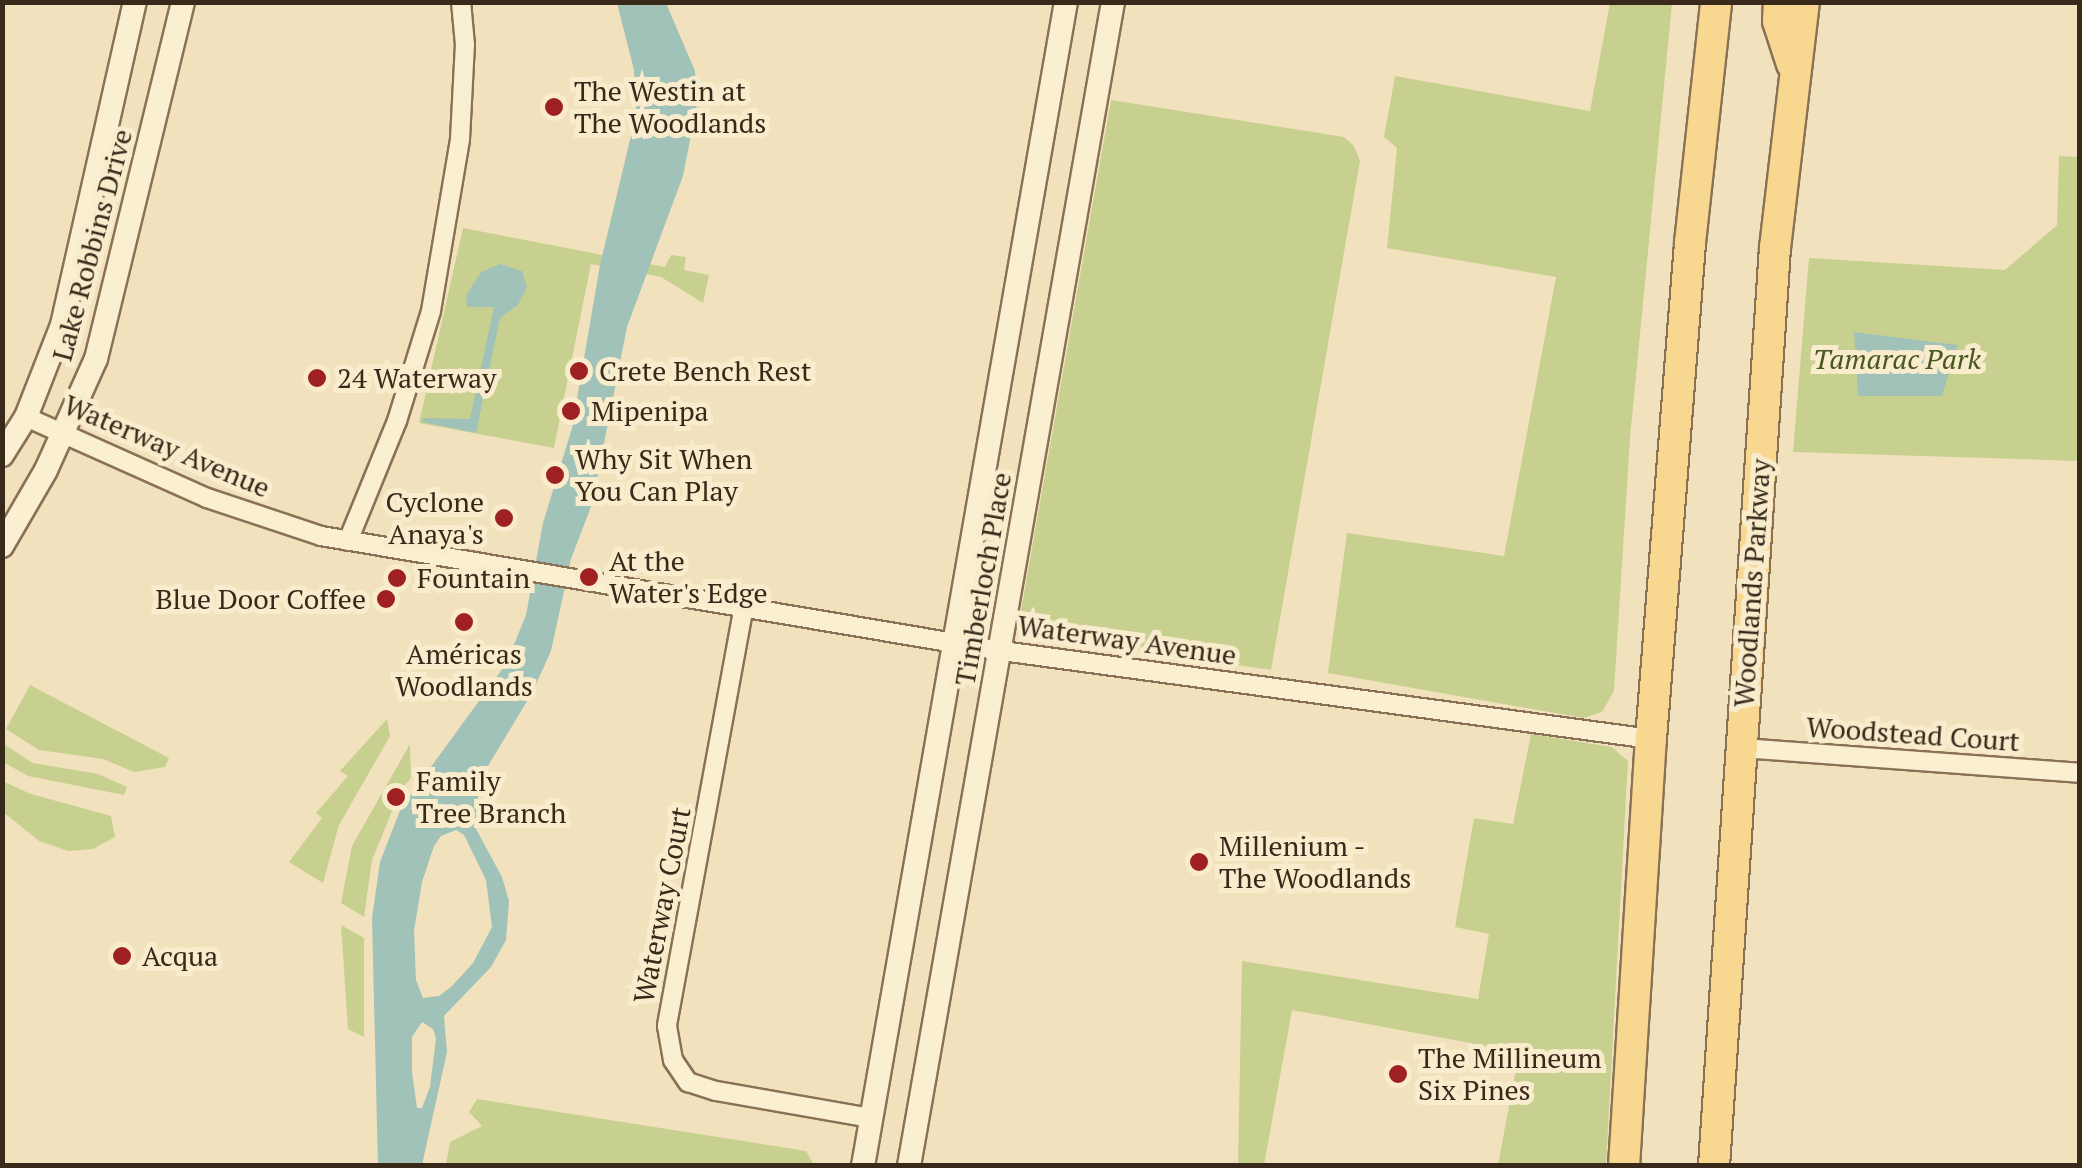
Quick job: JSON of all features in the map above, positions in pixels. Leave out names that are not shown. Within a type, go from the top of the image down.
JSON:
[{"type":"main road","points":[[1780,2],[1778,22],[1796,76]]},
{"type":"main road","name":"Woodlands Parkway","points":[[1714,1166],[1775,248],[1804,2]]},
{"type":"main road","points":[[1624,1166],[1651,739],[1690,243],[1716,3]]},
{"type":"street","name":"Lake Robbins Drive","points":[[2,455],[26,416],[62,325],[135,2]]},
{"type":"street","name":"Lake Robbins Drive","points":[[2,546],[64,433],[107,322],[183,2]]},
{"type":"street","points":[[348,541],[396,421],[431,311],[460,140],[465,46],[461,2]]},
{"type":"street","name":"Timberloch Place","points":[[863,1166],[1066,2]]},
{"type":"street","name":"Timberloch Place","points":[[909,1166],[1113,2]]},
{"type":"street","points":[[102,156],[146,164]]},
{"type":"street","name":"Waterway Avenue","points":[[26,416],[207,498],[348,541],[744,611],[1002,651],[1651,739]]},
{"type":"street","name":"Waterway Court","points":[[744,611],[667,1026],[673,1060],[688,1082],[870,1118]]},
{"type":"street","name":"Woodstead Court","points":[[1742,748],[2080,774]]},
{"type":"green space","points":[[1610,3],[1672,3],[1630,438],[1614,691],[1602,712],[1583,718],[1328,673],[1347,533],[1504,556],[1556,277],[1387,248],[1397,148],[1384,137],[1395,76],[1590,111]]},
{"type":"green space","points":[[1111,100],[1344,137],[1354,146],[1360,161],[1271,670],[1017,633]]},
{"type":"green space","name":"Tamarac Park","points":[[2059,156],[2079,157],[2079,461],[1793,452],[1809,258],[2005,270],[2057,225]]},
{"type":"green space","points":[[463,228],[665,267],[671,255],[686,257],[684,270],[709,275],[703,303],[661,277],[591,264],[554,448],[419,423]]},
{"type":"green space","points":[[30,685],[169,758],[165,767],[134,772],[103,759],[39,750],[6,729]]},
{"type":"green space","points":[[387,719],[390,736],[339,825],[323,883],[289,862],[322,818],[316,813],[348,776],[340,771]]},
{"type":"green space","points":[[1531,734],[1612,747],[1628,761],[1606,1165],[1498,1165],[1519,1052],[1292,1010],[1264,1165],[1238,1165],[1242,961],[1478,999],[1489,934],[1455,927],[1474,818],[1513,824]]},
{"type":"green space","points":[[2,743],[33,763],[98,774],[127,787],[124,795],[28,776],[3,762]]},
{"type":"green space","points":[[410,744],[411,778],[391,800],[395,804],[372,860],[364,917],[341,903],[352,846]]},
{"type":"green space","points":[[2,781],[31,794],[111,816],[115,837],[93,849],[68,851],[39,841],[3,812]]},
{"type":"green space","points":[[341,925],[364,938],[364,1037],[348,1029]]},
{"type":"green space","points":[[477,1099],[806,1151],[814,1165],[446,1165],[450,1142],[482,1126],[469,1112]]},
{"type":"water","points":[[617,3],[666,3],[695,71],[697,105],[683,176],[627,327],[592,504],[571,559],[551,651],[532,693],[480,779],[475,827],[502,877],[509,901],[506,940],[491,967],[444,1016],[447,1052],[422,1165],[378,1166],[372,918],[380,862],[401,808],[506,664],[526,615],[543,523],[572,428],[600,265],[636,115],[634,70]],"holes":[[[456,830],[464,835],[486,880],[492,927],[473,963],[452,986],[439,996],[423,998],[416,980],[414,931],[422,882],[434,846],[441,836]],[[422,1022],[433,1029],[436,1038],[430,1087],[422,1108],[417,1108],[412,1037]]]},
{"type":"water","points":[[500,264],[522,271],[527,287],[518,305],[500,318],[476,433],[422,422],[423,418],[470,419],[494,307],[467,307],[466,296],[481,272]]},
{"type":"water","points":[[1854,332],[1958,345],[1942,396],[1858,396]]},
{"type":"place","name":"The Westin at The Woodlands","points":[[554,107]]},
{"type":"place","name":"Crete Bench Rest","points":[[579,371]]},
{"type":"place","name":"24 Waterway","points":[[317,378]]},
{"type":"place","name":"Mipenipa","points":[[571,411]]},
{"type":"place","name":"Why Sit When You Can Play","points":[[555,475]]},
{"type":"place","name":"Cyclone Anaya's","points":[[504,518]]},
{"type":"place","name":"At the Water's Edge","points":[[589,577]]},
{"type":"place","name":"Fountain","points":[[397,578]]},
{"type":"place","name":"Blue Door Coffee","points":[[386,599]]},
{"type":"place","name":"Américas Woodlands","points":[[464,622]]},
{"type":"place","name":"Family Tree Branch","points":[[396,797]]},
{"type":"place","name":"Millenium - The Woodlands","points":[[1199,862]]},
{"type":"place","name":"Acqua","points":[[122,956]]},
{"type":"place","name":"The Millineum Six Pines","points":[[1398,1074]]}]
